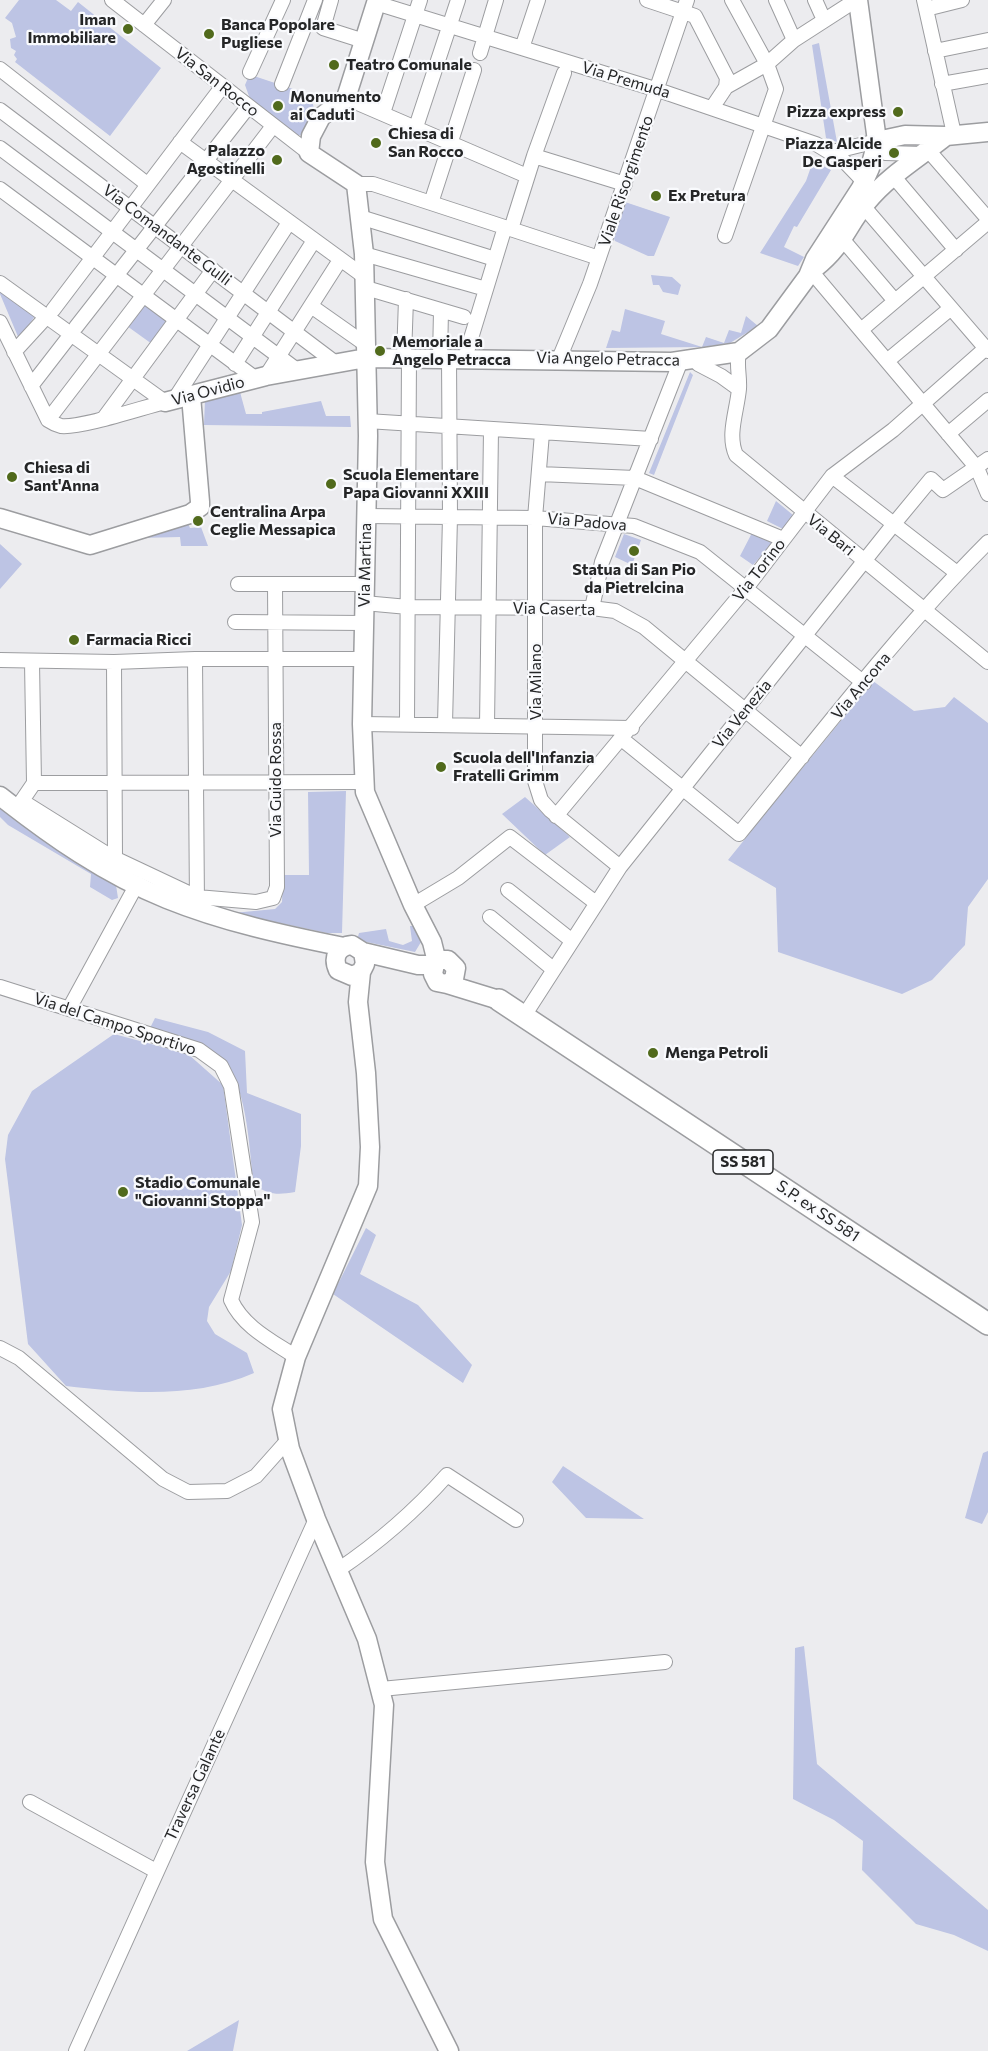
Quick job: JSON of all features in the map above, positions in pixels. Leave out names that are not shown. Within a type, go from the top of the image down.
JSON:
[{"type":"main road","name":"S.P. ex SS 581","points":[[499,1000],[988,1324]]},
{"type":"street","name":"Via San Rocco","points":[[112,0],[317,158]]},
{"type":"street","points":[[144,25],[164,0]]},
{"type":"street","points":[[250,72],[284,0]]},
{"type":"street","points":[[282,84],[315,0]]},
{"type":"street","points":[[331,0],[323,28],[364,41]]},
{"type":"street","points":[[383,113],[420,0]]},
{"type":"street","points":[[416,127],[458,0]]},
{"type":"street","points":[[480,53],[496,0]]},
{"type":"street","points":[[522,48],[538,0]]},
{"type":"street","points":[[647,0],[685,6],[695,15],[727,78],[726,87]]},
{"type":"street","points":[[725,236],[776,89],[767,64],[732,0]]},
{"type":"street","points":[[776,0],[794,40]]},
{"type":"street","points":[[815,0],[824,20]]},
{"type":"street","points":[[711,108],[726,87],[767,64],[794,40],[857,0],[868,61],[870,101],[884,145],[865,195],[843,240],[832,254],[811,271],[738,371]]},
{"type":"street","points":[[861,330],[988,221],[936,141],[942,84],[925,4],[962,0]]},
{"type":"street","points":[[377,2],[346,98],[321,117],[311,136],[317,158],[356,184],[374,184],[599,258]]},
{"type":"street","name":"Via Premuda","points":[[377,2],[658,90],[832,152],[925,277],[987,350]]},
{"type":"street","name":"Viale Risorgimento","points":[[559,359],[599,258],[685,6]]},
{"type":"street","points":[[935,51],[988,40]]},
{"type":"street","points":[[0,69],[147,184]]},
{"type":"street","points":[[431,202],[474,70]]},
{"type":"street","points":[[451,358],[486,290],[495,259],[564,73]]},
{"type":"street","points":[[942,84],[988,76]]},
{"type":"street","points":[[14,352],[50,313],[222,87]]},
{"type":"street","points":[[346,98],[527,176]]},
{"type":"street","points":[[31,386],[248,107]]},
{"type":"street","name":"Via Comandante Gulli","points":[[0,110],[333,361]]},
{"type":"street","points":[[0,322],[50,421],[98,353],[273,126]]},
{"type":"street","points":[[832,152],[936,141],[988,132]]},
{"type":"street","points":[[811,271],[815,259],[865,195],[894,177],[936,141]]},
{"type":"street","points":[[180,142],[288,224],[340,260],[365,283],[406,299],[464,317]]},
{"type":"street","points":[[0,148],[297,370]]},
{"type":"street","points":[[534,156],[625,184]]},
{"type":"street","points":[[894,177],[956,250]]},
{"type":"street","name":"Via Martina","points":[[356,184],[364,254],[368,421],[362,724],[365,792],[443,969]]},
{"type":"street","points":[[0,189],[175,321],[235,364],[261,377],[280,356],[340,260]]},
{"type":"street","points":[[360,217],[495,259]]},
{"type":"street","points":[[0,518],[90,545],[190,514],[200,507],[176,399],[288,224]]},
{"type":"street","points":[[843,240],[895,301]]},
{"type":"street","points":[[235,364],[313,242]]},
{"type":"street","points":[[364,254],[486,290]]},
{"type":"street","points":[[104,418],[131,378],[213,270]]},
{"type":"street","points":[[811,271],[948,434],[982,464],[988,494]]},
{"type":"street","points":[[0,283],[74,330],[98,353],[131,378],[176,399]]},
{"type":"street","points":[[406,299],[409,423],[406,723]]},
{"type":"street","points":[[311,306],[366,351]]},
{"type":"street","points":[[887,361],[951,308]]},
{"type":"street","points":[[441,311],[451,358],[448,427],[450,517],[445,724]]},
{"type":"street","name":"Via Torino","points":[[556,816],[623,740],[747,587],[832,476],[987,350]]},
{"type":"street","name":"Via Angelo Petracca","points":[[366,351],[407,357],[683,363],[738,371]]},
{"type":"street","name":"Via Ovidio","points":[[50,421],[61,426],[104,418],[366,351]]},
{"type":"street","points":[[683,363],[738,371]]},
{"type":"street","points":[[683,363],[738,371]]},
{"type":"street","points":[[592,608],[602,562],[683,363]]},
{"type":"street","name":"Via Bari","points":[[738,371],[732,445],[736,455],[988,662]]},
{"type":"street","points":[[948,434],[988,400]]},
{"type":"street","points":[[368,421],[651,439]]},
{"type":"street","points":[[487,725],[491,430]]},
{"type":"street","name":"Via Milano","points":[[542,432],[535,518],[537,608],[535,781],[541,800],[556,816],[620,867]]},
{"type":"street","name":"Via Venezia","points":[[524,1016],[620,867],[931,479],[943,490],[982,464]]},
{"type":"street","points":[[539,474],[635,478],[783,539]]},
{"type":"street","points":[[832,476],[957,573]]},
{"type":"street","name":"Via Padova","points":[[367,516],[535,518],[634,526],[700,552],[864,682]]},
{"type":"street","name":"Via Ancona","points":[[683,788],[739,834],[864,682],[957,573],[988,542]]},
{"type":"street","points":[[238,584],[365,584]]},
{"type":"street","name":"Via Guido Rossa","points":[[197,903],[256,902],[273,898],[277,887],[275,584]]},
{"type":"street","name":"Via Caserta","points":[[364,603],[408,607],[592,608],[615,611],[644,627],[802,757]]},
{"type":"street","points":[[235,622],[364,623]]},
{"type":"street","points":[[195,659],[198,783],[197,903]]},
{"type":"street","points":[[0,660],[114,662],[195,659],[363,659]]},
{"type":"street","points":[[19,805],[34,783],[32,662]]},
{"type":"street","points":[[114,662],[115,858]]},
{"type":"street","points":[[362,724],[632,728]]},
{"type":"street","points":[[623,740],[683,788]]},
{"type":"street","points":[[34,783],[364,782]]},
{"type":"street","points":[[0,796],[197,903],[255,928],[344,947]]},
{"type":"street","points":[[19,805],[60,841],[137,884],[167,899],[197,903]]},
{"type":"street","points":[[413,905],[458,878],[510,837],[596,903]]},
{"type":"street","points":[[70,1007],[137,884]]},
{"type":"street","points":[[508,890],[571,940]]},
{"type":"street","points":[[490,917],[553,969]]},
{"type":"street","points":[[304,939],[337,968],[352,976],[363,964],[418,965],[443,969],[499,1000]]},
{"type":"street","points":[[358,1002],[337,968],[337,952],[352,945],[363,964],[358,1002],[367,1084],[370,1147],[368,1186],[296,1357],[282,1410],[288,1440],[316,1520],[367,1639],[381,1689],[384,1705],[375,1862],[378,1899],[383,1919],[449,2051]]},
{"type":"street","name":"Via del Campo Sportivo","points":[[0,987],[70,1007],[199,1050],[221,1066],[231,1086],[252,1222],[231,1300],[236,1311],[248,1324],[296,1357]]},
{"type":"street","points":[[0,1348],[19,1358],[163,1479],[188,1492],[227,1491],[256,1476],[288,1440]]},
{"type":"street","points":[[338,1570],[361,1555],[424,1501],[447,1475],[516,1520]]},
{"type":"street","name":"Traversa Galante","points":[[76,2051],[316,1520]]},
{"type":"street","points":[[381,1689],[665,1662]]},
{"type":"street","points":[[30,1802],[156,1871]]},
{"type":"shaded area","points":[[19,0],[56,0],[71,11],[78,2],[161,68],[110,136],[15,62],[16,51],[11,48],[10,39],[16,37],[12,23],[5,18]]},
{"type":"shaded area","points":[[819,43],[837,142],[826,138],[812,45]]},
{"type":"shaded area","points":[[254,76],[305,93],[310,98],[314,113],[305,134],[295,136],[250,99],[245,85],[248,78]]},
{"type":"shaded area","points":[[813,161],[831,170],[797,227],[794,226],[784,247],[804,257],[798,266],[760,253],[806,181]]},
{"type":"shaded area","points":[[625,202],[670,217],[654,256],[648,256],[615,241],[613,236]]},
{"type":"shaded area","points":[[651,275],[672,277],[681,285],[678,295],[663,292],[659,285],[653,285]]},
{"type":"shaded area","points":[[0,290],[35,316],[19,339],[0,294]]},
{"type":"shaded area","points":[[144,304],[168,322],[152,344],[127,326]]},
{"type":"shaded area","points":[[625,309],[665,321],[661,334],[702,347],[706,337],[724,343],[729,330],[741,333],[746,316],[758,326],[730,343],[703,347],[606,348],[612,330],[620,332]]},
{"type":"shaded area","points":[[690,372],[693,375],[654,475],[649,473]]},
{"type":"shaded area","points":[[240,392],[246,414],[262,414],[262,412],[321,401],[326,416],[350,416],[351,427],[204,425],[205,399]]},
{"type":"shaded area","points":[[776,501],[793,515],[783,529],[767,521]]},
{"type":"shaded area","points":[[187,521],[190,528],[201,527],[208,546],[181,546],[180,537],[140,538]]},
{"type":"shaded area","points":[[753,531],[774,541],[753,565],[740,556]]},
{"type":"shaded area","points":[[624,534],[641,540],[632,565],[615,557]]},
{"type":"shaded area","points":[[0,544],[22,564],[0,589]]},
{"type":"shaded area","points":[[873,681],[914,711],[945,707],[954,697],[988,723],[988,879],[968,907],[965,945],[932,980],[902,994],[778,952],[776,888],[728,860]]},
{"type":"shaded area","points":[[346,791],[342,933],[327,933],[233,913],[275,909],[282,902],[283,875],[309,875],[308,792]]},
{"type":"shaded area","points":[[525,797],[570,837],[545,855],[502,814]]},
{"type":"shaded area","points":[[0,807],[116,885],[118,898],[112,900],[90,887],[91,874],[8,825],[0,817]]},
{"type":"shaded area","points":[[410,926],[415,926],[421,942],[415,952],[357,940],[359,933],[386,929],[389,941],[403,945],[412,941]]},
{"type":"shaded area","points":[[155,1018],[208,1032],[245,1051],[247,1093],[301,1114],[301,1146],[295,1192],[274,1193],[264,1191],[254,1185],[241,1097],[227,1065],[216,1054],[201,1045],[150,1028]]},
{"type":"shaded area","name":"Stadio Comunale \"Giovanni Stoppa\"","points":[[114,1034],[188,1054],[223,1085],[242,1225],[231,1271],[209,1307],[207,1321],[215,1334],[247,1353],[254,1373],[208,1387],[161,1392],[113,1391],[66,1386],[28,1344],[5,1159],[8,1135],[32,1091]]},
{"type":"shaded area","points":[[366,1228],[376,1235],[360,1274],[418,1305],[472,1365],[463,1383],[333,1294]]},
{"type":"shaded area","points":[[988,1451],[988,1512],[982,1524],[965,1518],[983,1453]]},
{"type":"shaded area","points":[[563,1466],[644,1519],[586,1518],[552,1482]]},
{"type":"shaded area","points":[[804,1646],[817,1764],[988,1910],[988,1951],[954,1935],[916,1924],[862,1870],[863,1841],[834,1820],[793,1799],[795,1648]]},
{"type":"shaded area","points":[[239,2020],[233,2051],[187,2051]]},
{"type":"place","name":"Iman Immobiliare","points":[[128,29]]},
{"type":"place","name":"Banca Popolare Pugliese","points":[[209,34]]},
{"type":"place","name":"Teatro Comunale","points":[[334,65]]},
{"type":"place","name":"Monumento ai Caduti","points":[[278,106]]},
{"type":"place","name":"Pizza express","points":[[898,112]]},
{"type":"place","name":"Chiesa di San Rocco","points":[[376,143]]},
{"type":"place","name":"Piazza Alcide De Gasperi","points":[[894,153]]},
{"type":"place","name":"Palazzo Agostinelli","points":[[277,160]]},
{"type":"place","name":"Ex Pretura","points":[[656,196]]},
{"type":"place","name":"Memoriale a Angelo Petracca","points":[[380,351]]},
{"type":"place","name":"Chiesa di Sant'Anna","points":[[12,477]]},
{"type":"place","name":"Scuola Elementare Papa Giovanni XXIII","points":[[331,484]]},
{"type":"place","name":"Centralina Arpa Ceglie Messapica","points":[[198,521]]},
{"type":"place","name":"Statua di San Pio da Pietrelcina","points":[[634,551]]},
{"type":"place","name":"Farmacia Ricci","points":[[74,640]]},
{"type":"place","name":"Scuola dell'Infanzia Fratelli Grimm","points":[[441,767]]},
{"type":"place","name":"Menga Petroli","points":[[653,1053]]},
{"type":"place","name":"Stadio Comunale \"Giovanni Stoppa\"","points":[[123,1192]]}]
